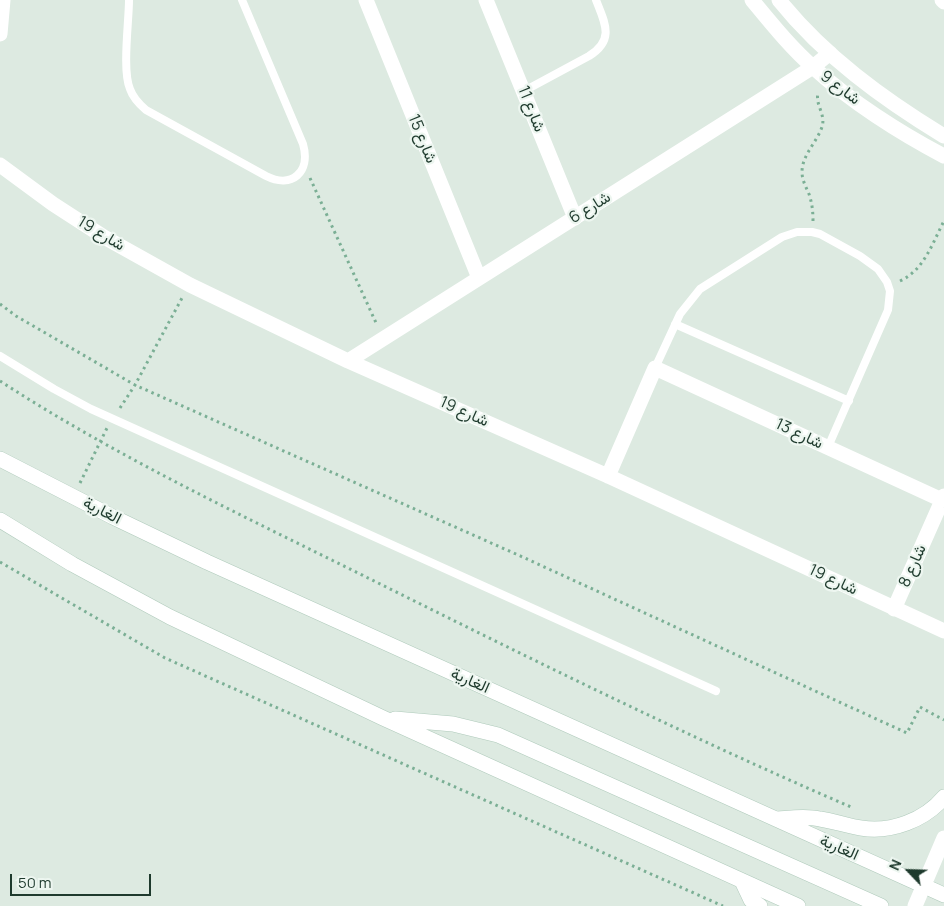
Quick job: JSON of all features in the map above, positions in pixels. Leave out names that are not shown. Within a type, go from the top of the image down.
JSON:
[{"type":"street","points":[[0,34],[3,0]]},
{"type":"street","name":"شارع 15","points":[[366,0],[479,278]]},
{"type":"street","name":"شارع 11","points":[[486,0],[575,218]]},
{"type":"street","name":"شارع 9","points":[[752,0],[780,33],[818,72],[871,111],[944,156]]},
{"type":"street","name":"شارع 9","points":[[779,0],[806,31],[876,91],[944,136]]},
{"type":"street","name":"شارع 6","points":[[348,361],[575,218],[818,72],[830,53]]},
{"type":"street","name":"شارع 19","points":[[0,165],[104,237],[190,285],[348,361],[608,476],[944,631]]},
{"type":"street","points":[[608,476],[655,368]]},
{"type":"street","name":"شارع 13","points":[[655,368],[943,498]]},
{"type":"street","name":"الغارية","points":[[0,459],[207,562],[944,895]]},
{"type":"street","name":"شارع 8","points":[[894,609],[943,498]]},
{"type":"street","points":[[0,520],[72,564],[170,617],[383,718],[798,906]]},
{"type":"street","points":[[383,718],[453,724],[498,735],[880,906]]},
{"type":"street","points":[[777,820],[807,817],[863,829],[882,829],[915,820],[930,811],[944,797]]},
{"type":"street","points":[[915,906],[944,838]]},
{"type":"street","points":[[742,881],[751,900],[760,906]]},
{"type":"lane","points":[[130,0],[126,76],[129,89],[136,101],[146,110],[276,181],[287,181],[298,175],[304,166],[306,155],[242,0]]},
{"type":"lane","points":[[524,91],[597,52],[606,36],[606,27],[596,0]]},
{"type":"lane","points":[[655,368],[685,305],[708,282],[789,234],[812,232],[827,237],[878,269],[884,276],[890,300],[888,310],[828,447]]},
{"type":"lane","points":[[675,324],[849,401]]},
{"type":"lane","points":[[0,356],[54,389],[113,418],[716,691]]},
{"type":"path","points":[[812,232],[813,210],[802,174],[805,158],[822,126],[823,116],[817,100],[818,72]]},
{"type":"path","points":[[304,166],[383,339]]},
{"type":"path","points":[[888,287],[914,273],[924,261],[944,221]]},
{"type":"path","points":[[74,497],[100,441],[135,385],[190,285]]},
{"type":"path","points":[[0,304],[16,316],[135,385],[525,558],[906,733],[920,707],[944,720]]},
{"type":"path","points":[[0,381],[165,478],[506,647],[739,758],[857,810]]},
{"type":"path","points":[[0,562],[165,658],[723,906]]}]
